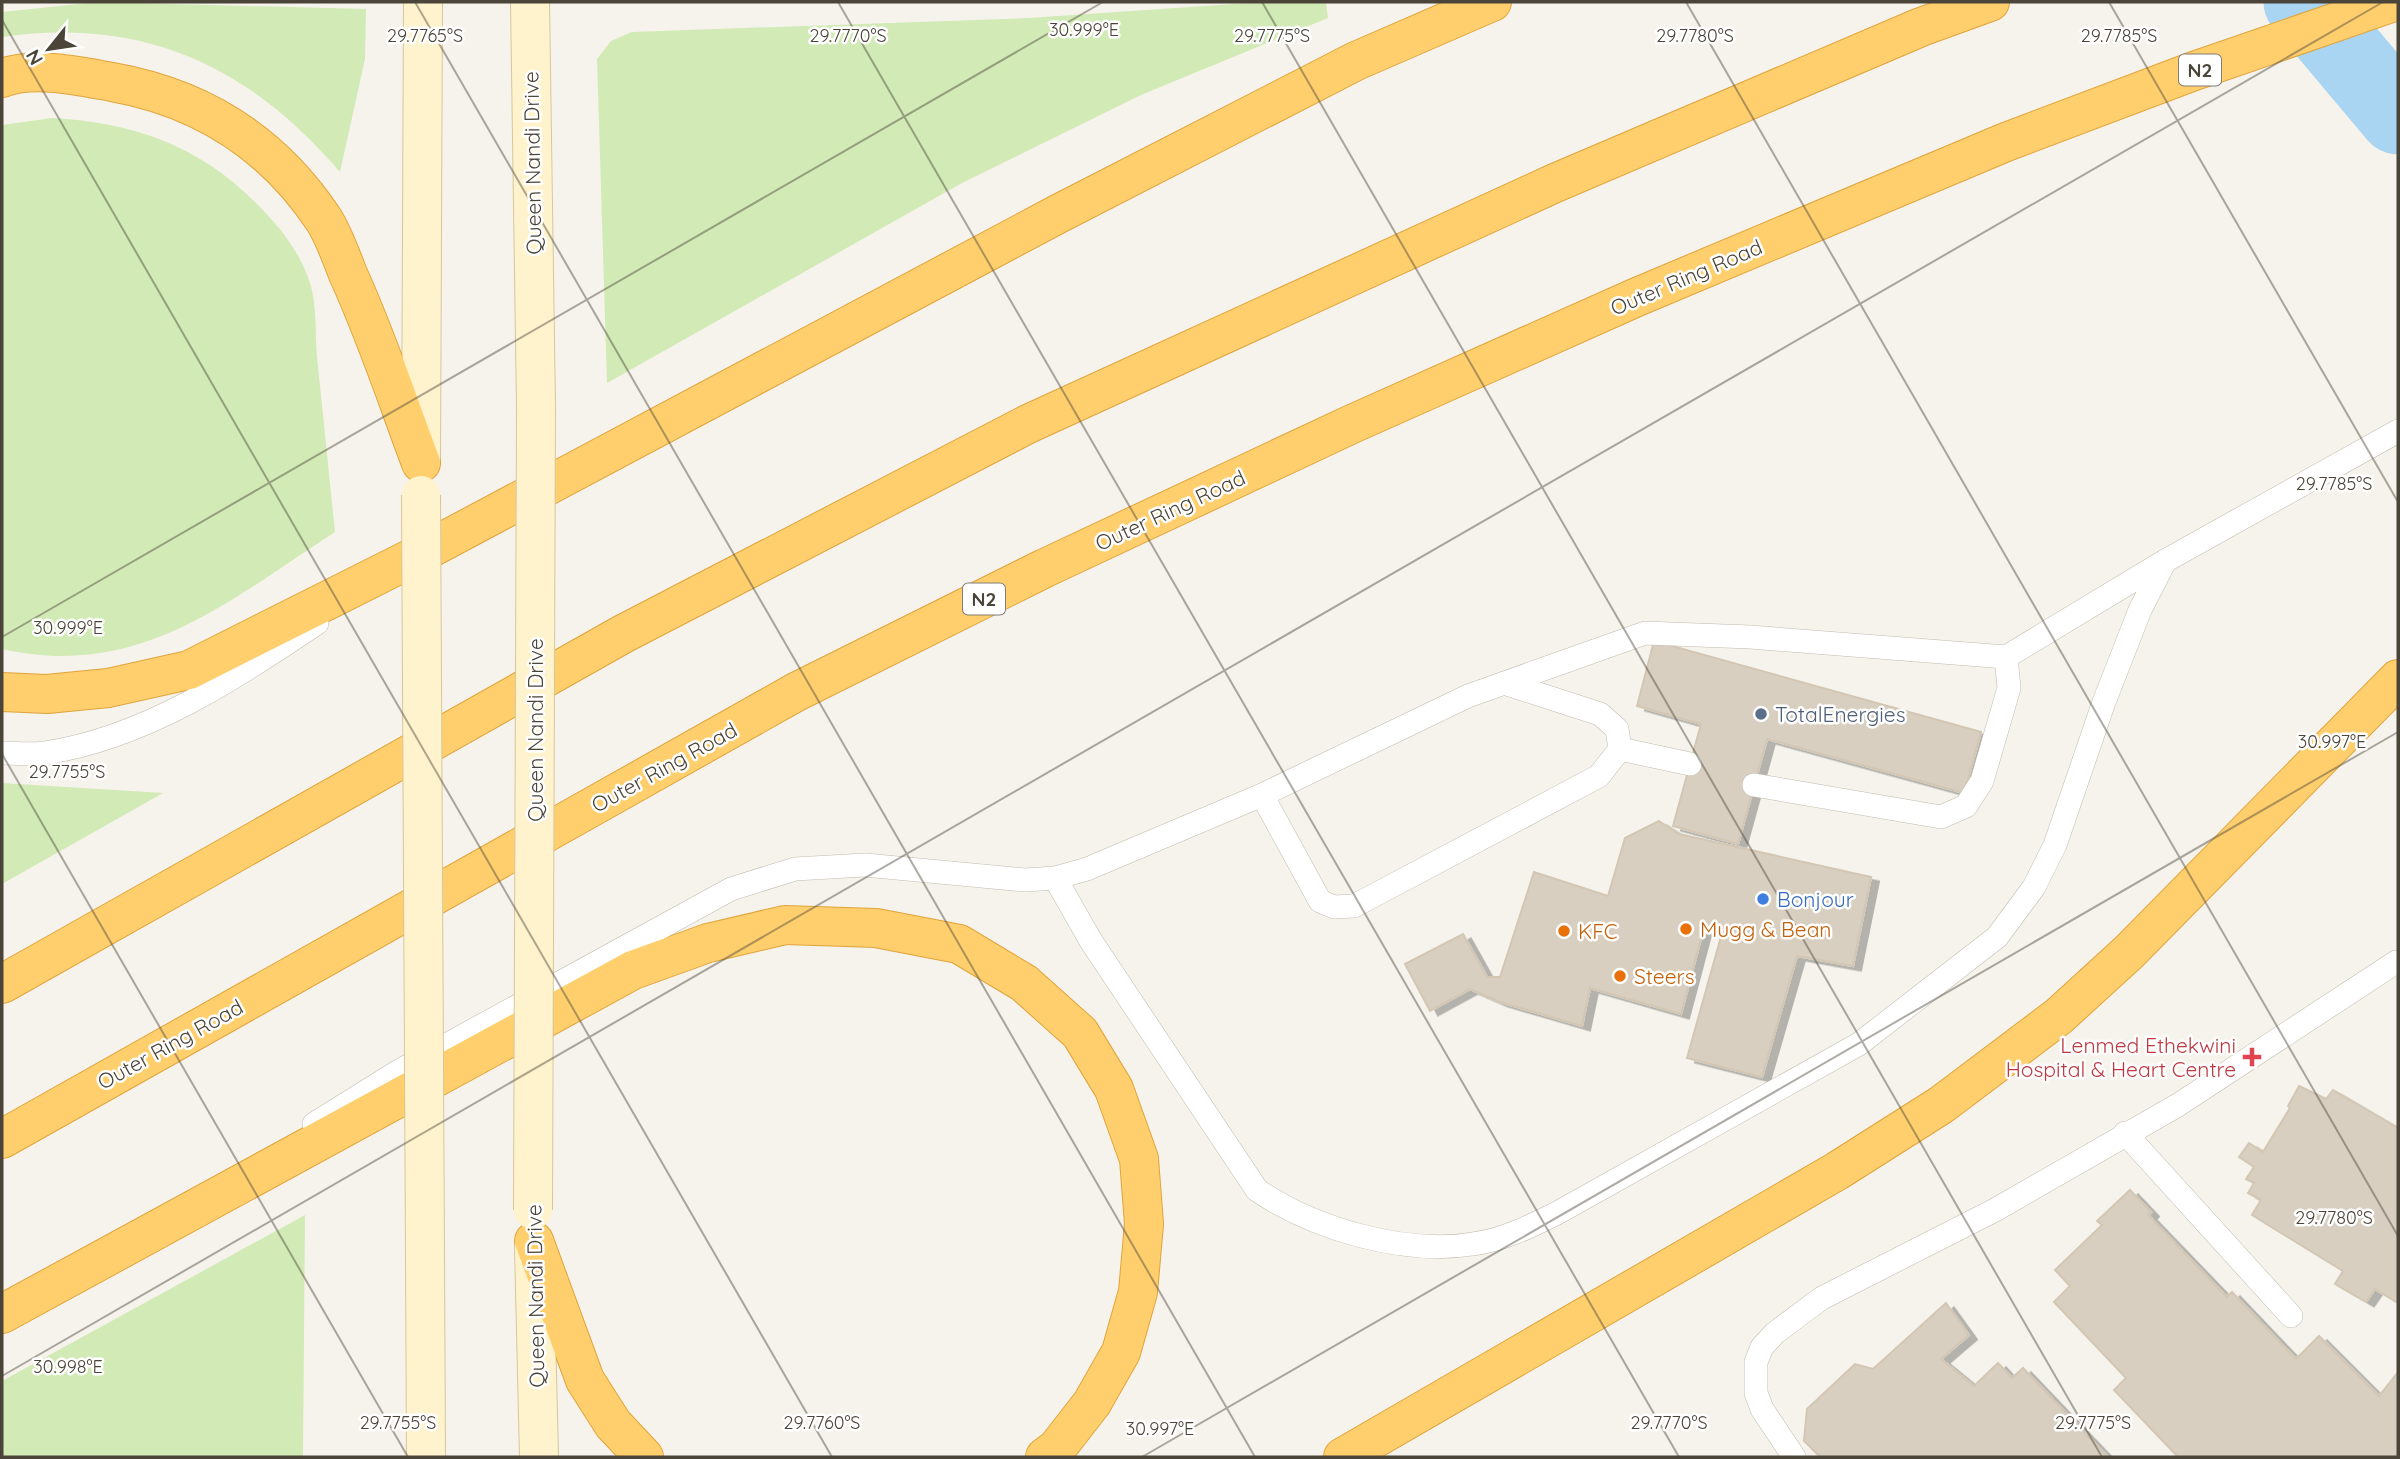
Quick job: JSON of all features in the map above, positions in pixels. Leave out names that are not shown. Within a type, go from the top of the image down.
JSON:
[{"type":"highway","points":[[2,692],[47,694],[108,688],[189,670],[410,559],[1071,207],[1356,61],[1492,2]]},
{"type":"highway","points":[[2,984],[622,634],[1028,424],[1555,183],[1921,27],[1990,2]]},
{"type":"highway","name":"Outer Ring Road","points":[[2,1139],[796,692],[983,599],[1352,424],[1637,297],[2007,142],[2194,71],[2395,2]]},
{"type":"highway","points":[[2,78],[14,74],[72,75],[156,90],[235,128],[280,165],[325,222],[362,303],[421,479]]},
{"type":"highway","points":[[1343,1457],[1837,1171],[1941,1105],[2059,1016],[2129,952],[2398,679]]},
{"type":"highway","points":[[2,1314],[634,970],[708,943],[785,925],[876,928],[959,944],[1024,983],[1080,1033],[1114,1089],[1139,1159],[1144,1224],[1141,1265],[1138,1292],[1121,1352],[1092,1403],[1057,1448],[1045,1457]]},
{"type":"highway","points":[[533,1225],[585,1381],[613,1424],[644,1457]]},
{"type":"main road","points":[[423,2],[421,479],[426,1457]]},
{"type":"main road","name":"Queen Nandi Drive","points":[[530,2],[536,408],[533,1225],[539,1457]]},
{"type":"lane","points":[[57,1284],[399,1071],[731,889],[794,869],[865,865],[1025,880],[1055,878],[1087,869],[1262,795],[1420,716],[1504,682],[1645,633],[1750,637],[2006,657],[2165,561],[2398,431]]},
{"type":"lane","points":[[2,753],[44,753],[111,737],[174,708],[255,665],[410,559]]},
{"type":"lane","points":[[1055,878],[1091,941],[1257,1190],[1278,1204],[1356,1236],[1413,1244],[1471,1245],[1511,1235],[1559,1212],[1859,1044],[1997,937],[2034,887],[2054,845],[2104,702],[2140,610],[2165,561]]},
{"type":"lane","points":[[1754,785],[1941,817],[1966,806],[1982,781],[2009,688],[2006,657]]},
{"type":"lane","points":[[1262,795],[1313,891],[1326,906],[1342,908],[1388,890],[1599,776],[1620,749],[1618,729],[1600,714],[1504,682]]},
{"type":"lane","points":[[1620,749],[1690,764]]},
{"type":"lane","points":[[1794,1457],[1762,1409],[1756,1393],[1756,1362],[1762,1347],[1775,1333],[1822,1298],[1995,1210],[2178,1105],[2396,962]]},
{"type":"lane","points":[[2125,1133],[2291,1316]]},
{"type":"green space","points":[[98,2],[366,9],[365,59],[340,172],[305,135],[268,103],[230,77],[189,57],[147,43],[101,35],[53,33],[2,37],[2,12]]},
{"type":"green space","points":[[1263,2],[1326,2],[1328,18],[1141,95],[962,183],[607,383],[597,59],[611,41],[632,32],[1029,18]]},
{"type":"green space","points":[[52,118],[110,125],[164,141],[188,152],[235,184],[265,213],[288,241],[306,272],[314,301],[335,532],[218,608],[179,628],[139,644],[97,654],[51,656],[2,649],[2,125]]},
{"type":"green space","points":[[2,783],[163,793],[2,884]]},
{"type":"green space","points":[[305,1215],[303,1457],[2,1457],[2,1381]]},
{"type":"building","points":[[1654,641],[1981,732],[1964,793],[1767,739],[1738,844],[1673,826],[1701,724],[1637,706]]},
{"type":"building","points":[[1659,821],[1679,834],[1871,877],[1853,966],[1797,956],[1762,1077],[1687,1058],[1722,933],[1703,931],[1681,1014],[1590,988],[1582,1026],[1500,1002],[1470,989],[1430,1011],[1405,964],[1463,934],[1487,977],[1500,977],[1534,872],[1608,896],[1625,838]]},
{"type":"building","points":[[2299,1086],[2326,1099],[2333,1090],[2398,1128],[2398,1303],[2375,1289],[2366,1302],[2335,1284],[2343,1271],[2252,1215],[2261,1200],[2248,1193],[2254,1183],[2246,1179],[2254,1167],[2239,1157],[2249,1143],[2263,1152],[2290,1108],[2288,1106]]},
{"type":"building","points":[[2130,1190],[2151,1212],[2148,1215],[2227,1297],[2232,1292],[2296,1359],[2319,1336],[2379,1396],[2398,1372],[2398,1457],[2178,1457],[2114,1390],[2126,1378],[2054,1302],[2070,1286],[2055,1270],[2102,1225],[2097,1221]]},
{"type":"building","points":[[1946,1303],[1969,1335],[1941,1359],[1974,1386],[1998,1363],[2012,1378],[2023,1368],[2108,1457],[1820,1457],[1804,1441],[1807,1409],[1855,1364],[1873,1369]]},
{"type":"waterway","points":[[2303,2],[2398,115]]},
{"type":"place","name":"TotalEnergies","points":[[1761,714]]},
{"type":"place","name":"Bonjour","points":[[1763,899]]},
{"type":"place","name":"Mugg & Bean","points":[[1686,929]]},
{"type":"place","name":"KFC","points":[[1564,931]]},
{"type":"place","name":"Steers","points":[[1620,976]]},
{"type":"place","name":"Lenmed Ethekwini Hospital & Heart Centre","points":[[2252,1057]]}]
